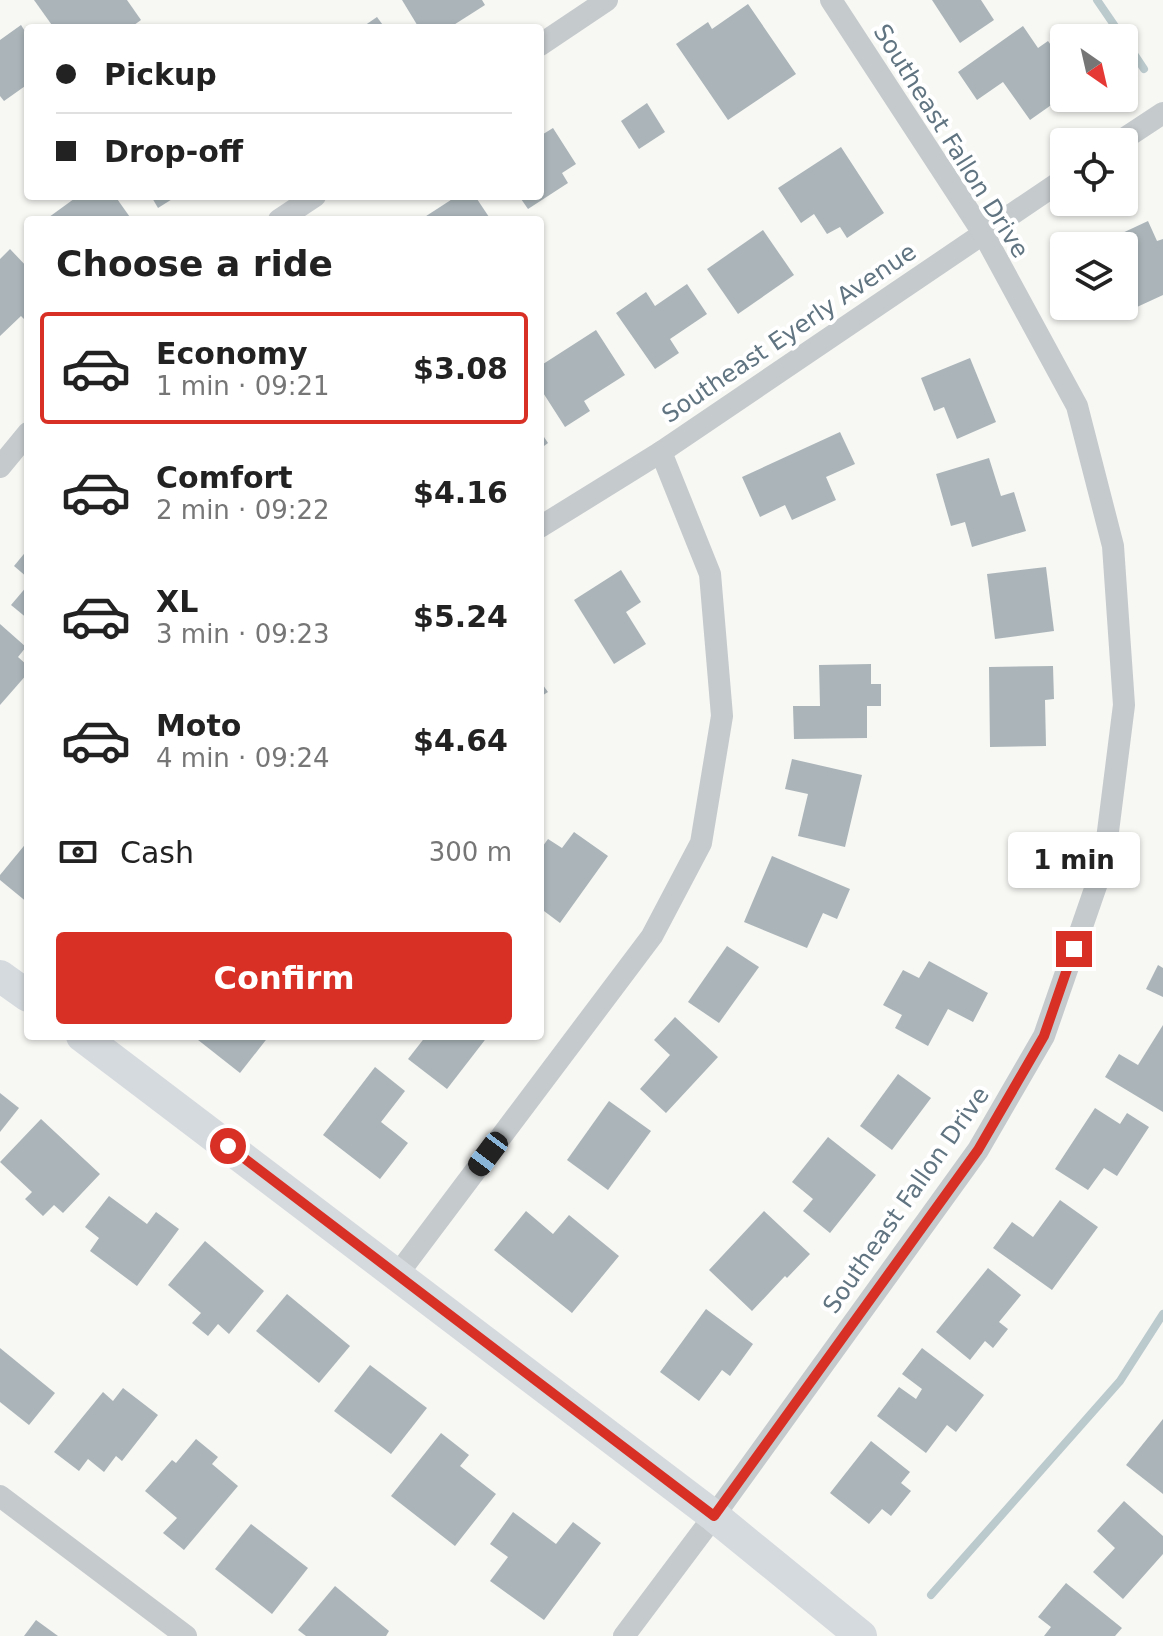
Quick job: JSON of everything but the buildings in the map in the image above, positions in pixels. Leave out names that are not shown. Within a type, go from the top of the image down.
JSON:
[{"type":"street","points":[[544,42],[607,0]]},
{"type":"street","name":"Southeast Fallon Drive","points":[[624,1636],[978,1150],[1044,1036],[1104,863],[1124,705],[1113,546],[1077,406],[983,233],[831,0]]},
{"type":"street","points":[[1138,129],[1163,113]]},
{"type":"street","name":"Southeast Eyerly Avenue","points":[[544,525],[661,452],[1050,188]]},
{"type":"street","points":[[285,216],[309,200]]},
{"type":"street","points":[[0,467],[24,438]]},
{"type":"street","points":[[397,1275],[652,936],[701,843],[722,716],[710,574],[661,452]]},
{"type":"street","points":[[0,976],[24,993]]},
{"type":"street","points":[[87,1040],[714,1516],[861,1636]]},
{"type":"street","points":[[0,1496],[186,1636]]},
{"type":"waterway","points":[[1097,0],[1113,24]]},
{"type":"waterway","points":[[1138,60],[1144,69]]},
{"type":"waterway","points":[[931,1595],[1120,1381],[1163,1314]]},
{"type":"route","points":[[228,1146],[714,1516],[978,1150],[1044,1036],[1074,949]]}]
